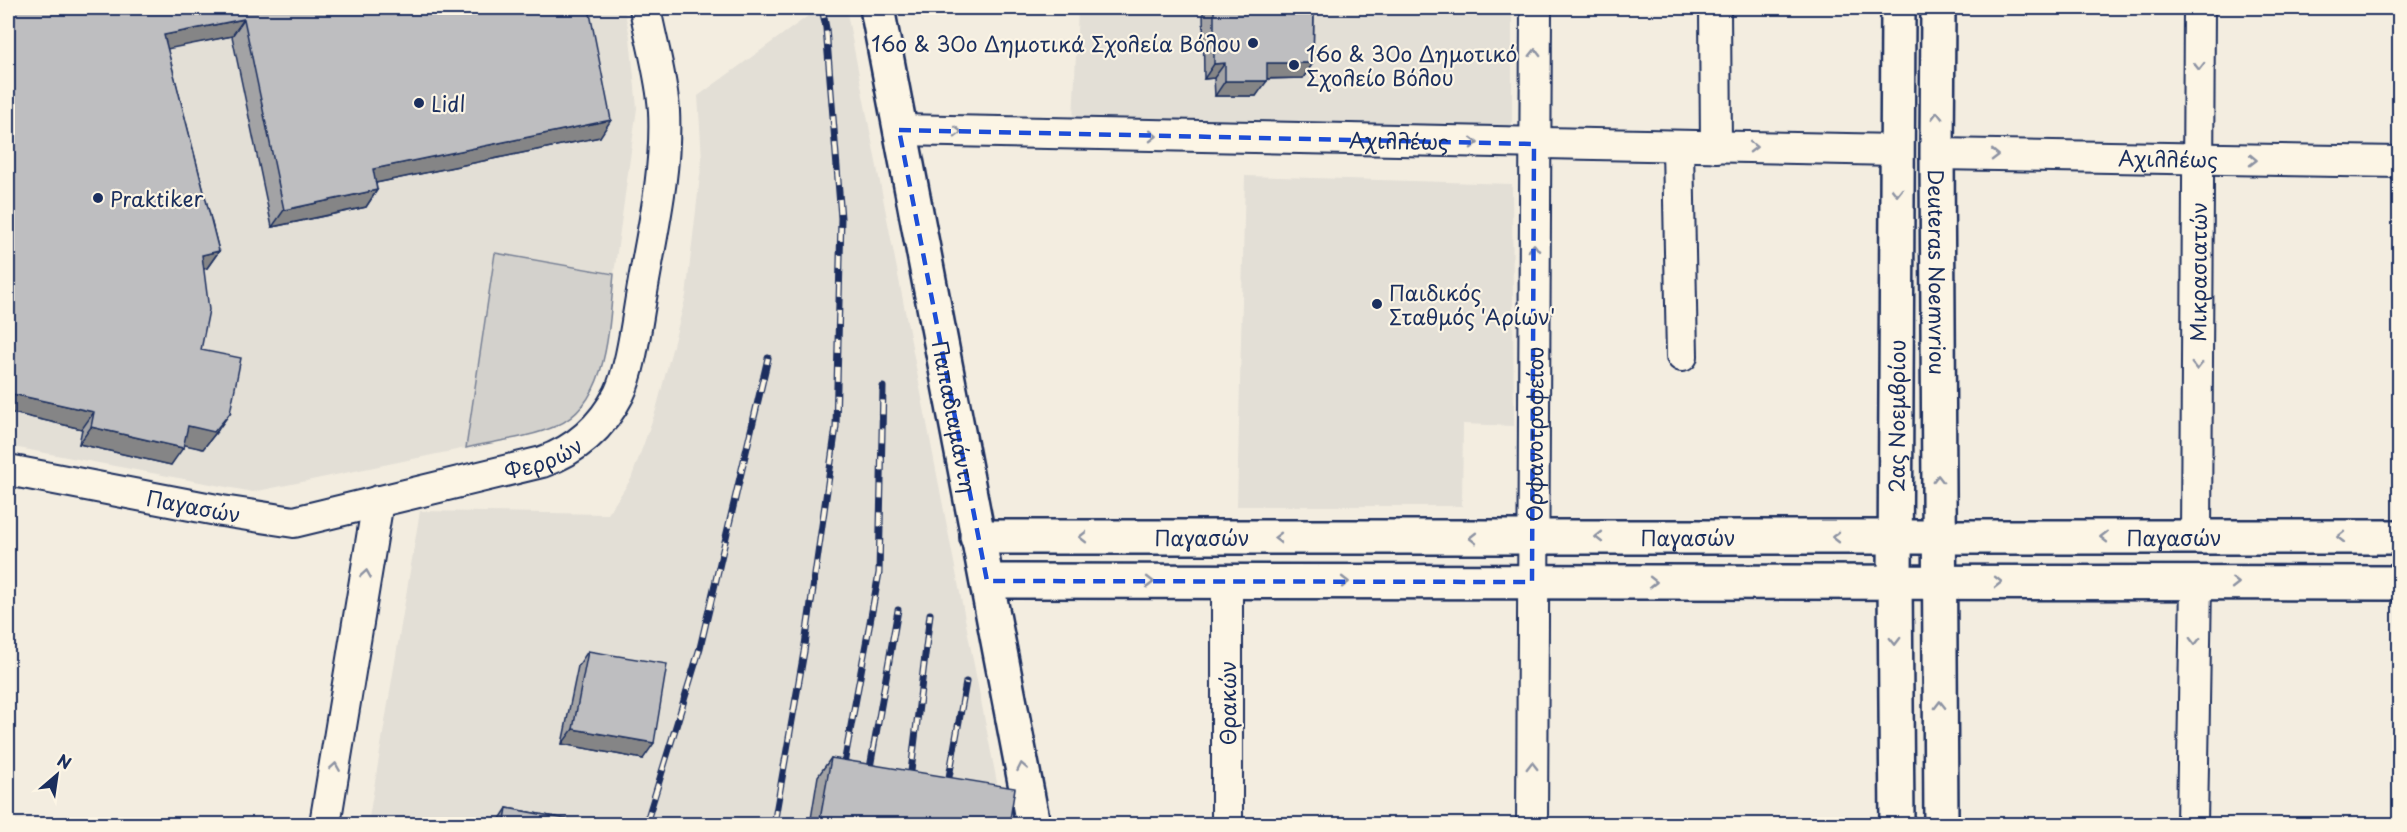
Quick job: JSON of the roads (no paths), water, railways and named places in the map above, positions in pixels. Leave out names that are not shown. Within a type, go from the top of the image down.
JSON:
[{"type":"main road","name":"Παπαδιαμάντη","points":[[877,8],[1033,825]]},
{"type":"main road","name":"2ας Νοεμβρίου","points":[[1897,825],[1895,537],[1898,8]]},
{"type":"main road","name":"Deuteras Noemvriou","points":[[1938,8],[1939,537]]},
{"type":"main road","name":"Παγασών","points":[[977,537],[2400,537]]},
{"type":"main road","points":[[1939,537],[1941,825]]},
{"type":"main road","name":"Παγασών","points":[[987,581],[2400,583]]},
{"type":"street","name":"Φερρών","points":[[378,501],[554,458],[573,447],[594,430],[619,393],[636,326],[664,148],[664,108],[645,8]]},
{"type":"street","name":"Ορφανοτροφείου","points":[[1532,825],[1536,8]]},
{"type":"street","points":[[1714,8],[1716,147]]},
{"type":"street","name":"Μικρασιατών","points":[[2196,538],[2199,8]]},
{"type":"street","name":"Αχιλλέως","points":[[899,130],[1897,150]]},
{"type":"street","points":[[1678,147],[1682,356]]},
{"type":"street","name":"Αχιλλέως","points":[[1937,154],[2400,162]]},
{"type":"street","name":"Παγασών","points":[[8,470],[222,511],[294,522],[378,501]]},
{"type":"street","points":[[325,825],[378,501]]},
{"type":"street","name":"Θρακών","points":[[1227,582],[1227,825]]},
{"type":"street","points":[[2192,825],[2196,583]]},
{"type":"railway","points":[[774,824],[804,652],[836,427],[841,218],[826,28],[822,8]]},
{"type":"railway","points":[[646,824],[700,648],[768,358]]},
{"type":"railway","points":[[842,775],[879,573],[883,387]]},
{"type":"railway","points":[[868,779],[898,610]]},
{"type":"railway","points":[[909,788],[930,614]]},
{"type":"railway","points":[[946,794],[966,682]]},
{"type":"place","name":"16ο & 30ο Δημοτικά Σχολεία Βόλου","points":[[1253,43]]},
{"type":"place","name":"16ο & 30ο Δημοτικό Σχολείο Βόλου","points":[[1294,65]]},
{"type":"place","name":"Lidl","points":[[419,103]]},
{"type":"place","name":"Praktiker","points":[[98,198]]},
{"type":"place","name":"Παιδικός Σταθμός 'Αρίων'","points":[[1377,304]]}]
